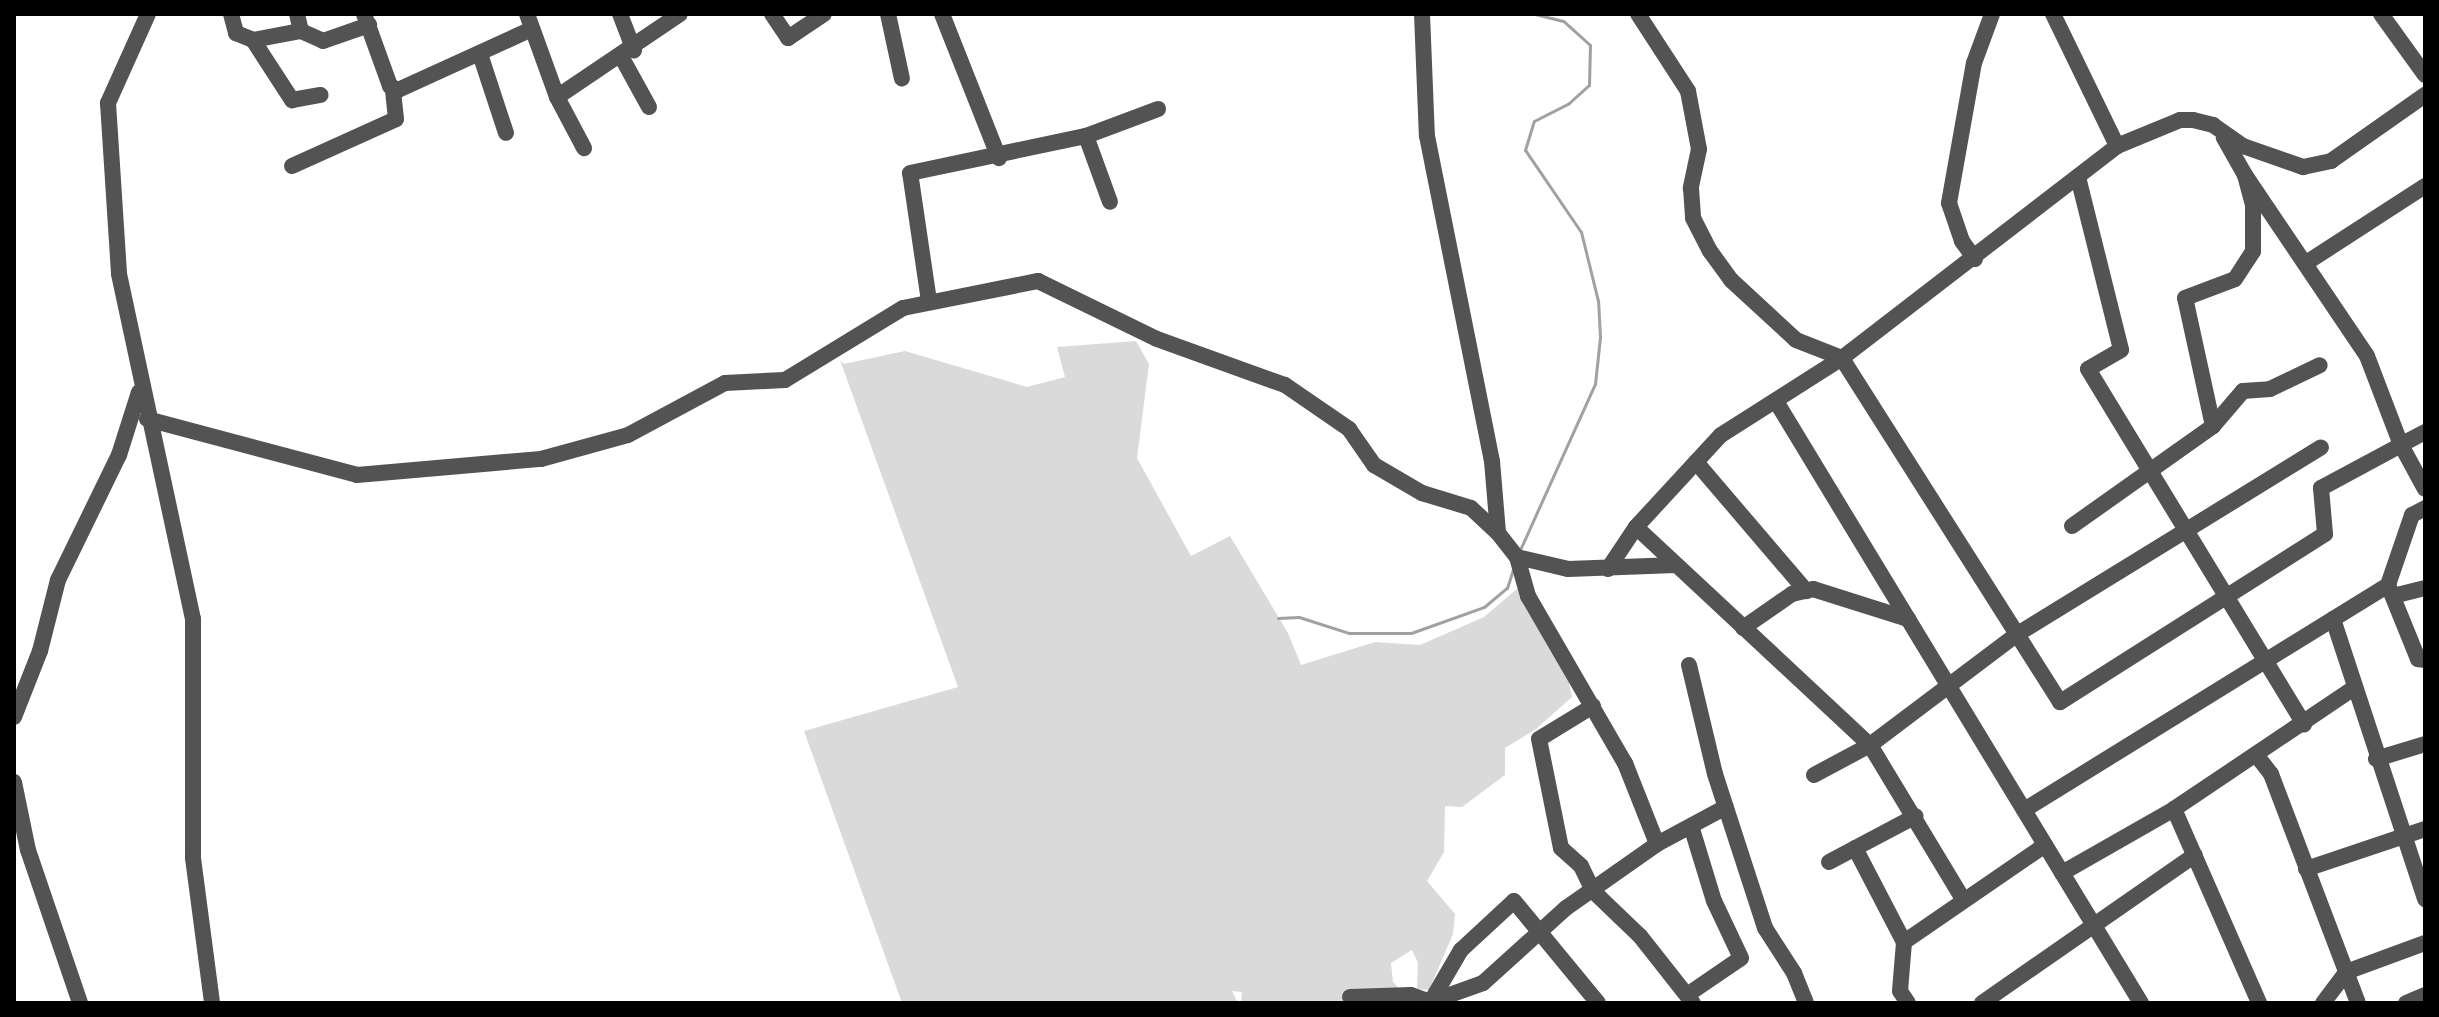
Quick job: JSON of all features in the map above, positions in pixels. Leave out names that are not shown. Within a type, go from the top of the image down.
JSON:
[{"type":"street","points":[[231,14],[236,33],[253,40],[301,31],[323,41],[366,20],[393,89],[396,119],[292,166]]},
{"type":"street","points":[[297,14],[301,31]]},
{"type":"street","points":[[620,14],[628,54],[649,107]]},
{"type":"street","points":[[557,97],[628,54],[680,14]]},
{"type":"street","points":[[772,14],[788,38],[824,14]]},
{"type":"street","points":[[888,14],[902,79]]},
{"type":"street","points":[[942,14],[999,158]]},
{"type":"street","points":[[1422,14],[1427,136],[1492,461],[1498,533]]},
{"type":"street","points":[[1638,14],[1688,91],[1699,149],[1691,188],[1693,218],[1710,251],[1731,280],[1796,340],[1842,358],[2060,702],[2225,594],[2325,534],[2321,488],[2425,432]]},
{"type":"street","points":[[1975,259],[1962,241],[1949,203],[1974,63],[1992,14]]},
{"type":"street","points":[[2053,14],[2117,146]]},
{"type":"street","points":[[2381,14],[2425,75]]},
{"type":"street","points":[[151,16],[108,103],[119,274],[147,419],[193,619],[193,858],[212,1003]]},
{"type":"street","points":[[393,89],[480,54],[530,21],[557,97],[584,148]]},
{"type":"street","points":[[253,40],[292,100],[321,95]]},
{"type":"street","points":[[480,54],[506,133]]},
{"type":"street","points":[[1608,569],[1636,527],[1721,435],[1777,403],[1842,358],[1975,259],[2117,146],[2180,120],[2204,121],[2243,146],[2303,167],[2331,161],[2425,95]]},
{"type":"street","points":[[929,301],[910,173],[999,158],[1086,136],[1158,109]]},
{"type":"street","points":[[2219,130],[2245,175],[2367,356],[2401,445],[2425,489]]},
{"type":"street","points":[[1086,136],[1110,202]]},
{"type":"street","points":[[2213,426],[2185,298],[2235,279],[2253,251],[2253,205],[2245,175]]},
{"type":"street","points":[[2078,177],[2121,350],[2088,369],[2304,724]]},
{"type":"street","points":[[2306,263],[2425,186]]},
{"type":"street","points":[[147,419],[357,475],[541,459],[628,435],[725,383],[785,380],[892,313],[929,301],[1043,283],[1157,339],[1285,385],[1349,429],[1374,465],[1422,493],[1471,508],[1498,533],[1517,557],[1528,596],[1625,763],[1657,844]]},
{"type":"street","points":[[2072,526],[2213,426],[2243,391],[2270,389],[2320,365]]},
{"type":"street","points":[[14,717],[40,651],[58,580],[119,455],[141,387]]},
{"type":"street","points":[[1777,403],[2141,1003]]},
{"type":"street","points":[[1814,775],[1870,745],[1947,683],[2016,635],[2321,447]]},
{"type":"street","points":[[1696,462],[1806,591]]},
{"type":"street","points":[[2425,508],[2412,515],[2391,591],[2418,659],[2425,660]]},
{"type":"street","points":[[1636,527],[1870,745],[1916,816],[1963,899]]},
{"type":"street","points":[[1517,557],[1568,569],[1676,565]]},
{"type":"street","points":[[2024,810],[2333,619],[2391,591],[2425,588]]},
{"type":"street","points":[[1743,628],[1792,594],[1806,591],[1833,592],[1908,619]]},
{"type":"street","points":[[2333,619],[2376,759],[2425,899]]},
{"type":"street","points":[[1689,665],[1726,807],[1765,928],[1798,978],[1806,1003]]},
{"type":"street","points":[[2062,873],[2174,809],[2354,688]]},
{"type":"street","points":[[1593,706],[1539,739],[1561,848],[1581,866],[1593,891],[1640,936],[1690,999],[1741,958],[1714,901],[1691,826]]},
{"type":"street","points":[[2376,759],[2425,744]]},
{"type":"street","points":[[2257,756],[2271,774],[2358,1003]]},
{"type":"street","points":[[14,782],[28,850],[80,1003]]},
{"type":"street","points":[[1350,997],[1411,995],[1430,1003],[1498,973],[1538,928],[1657,844],[1726,807]]},
{"type":"street","points":[[2174,809],[2259,1003]]},
{"type":"street","points":[[1829,862],[1916,816]]},
{"type":"street","points":[[2306,869],[2425,829]]},
{"type":"street","points":[[1904,942],[2045,845]]},
{"type":"street","points":[[1855,848],[1904,942],[1900,991],[1908,1003]]},
{"type":"street","points":[[1982,1003],[2195,855]]},
{"type":"street","points":[[1430,1003],[1461,950],[1514,901],[1598,1003]]},
{"type":"street","points":[[2323,1003],[2346,972],[2425,943]]},
{"type":"street","points":[[2406,1003],[2425,995]]},
{"type":"shaded area","points":[[1136,341],[1149,364],[1137,458],[1191,556],[1230,536],[1288,633],[1301,665],[1375,642],[1420,645],[1484,617],[1518,588],[1568,677],[1572,697],[1536,729],[1505,748],[1505,775],[1462,807],[1445,806],[1444,852],[1427,881],[1455,914],[1453,934],[1429,990],[1417,989],[1418,963],[1412,950],[1391,963],[1393,982],[1413,1003],[1241,1003],[1242,992],[1232,991],[1238,1003],[902,1003],[804,731],[958,687],[840,360],[844,364],[905,351],[1027,387],[1065,377],[1057,347]]},
{"type":"waterway","points":[[1519,552],[1595,384],[1600,337],[1598,301],[1581,232],[1525,150],[1534,121],[1569,103],[1589,85],[1590,45],[1563,21],[1535,14]]},
{"type":"waterway","points":[[1278,618],[1299,617],[1349,633],[1411,633],[1484,607],[1507,588],[1514,567]]}]
